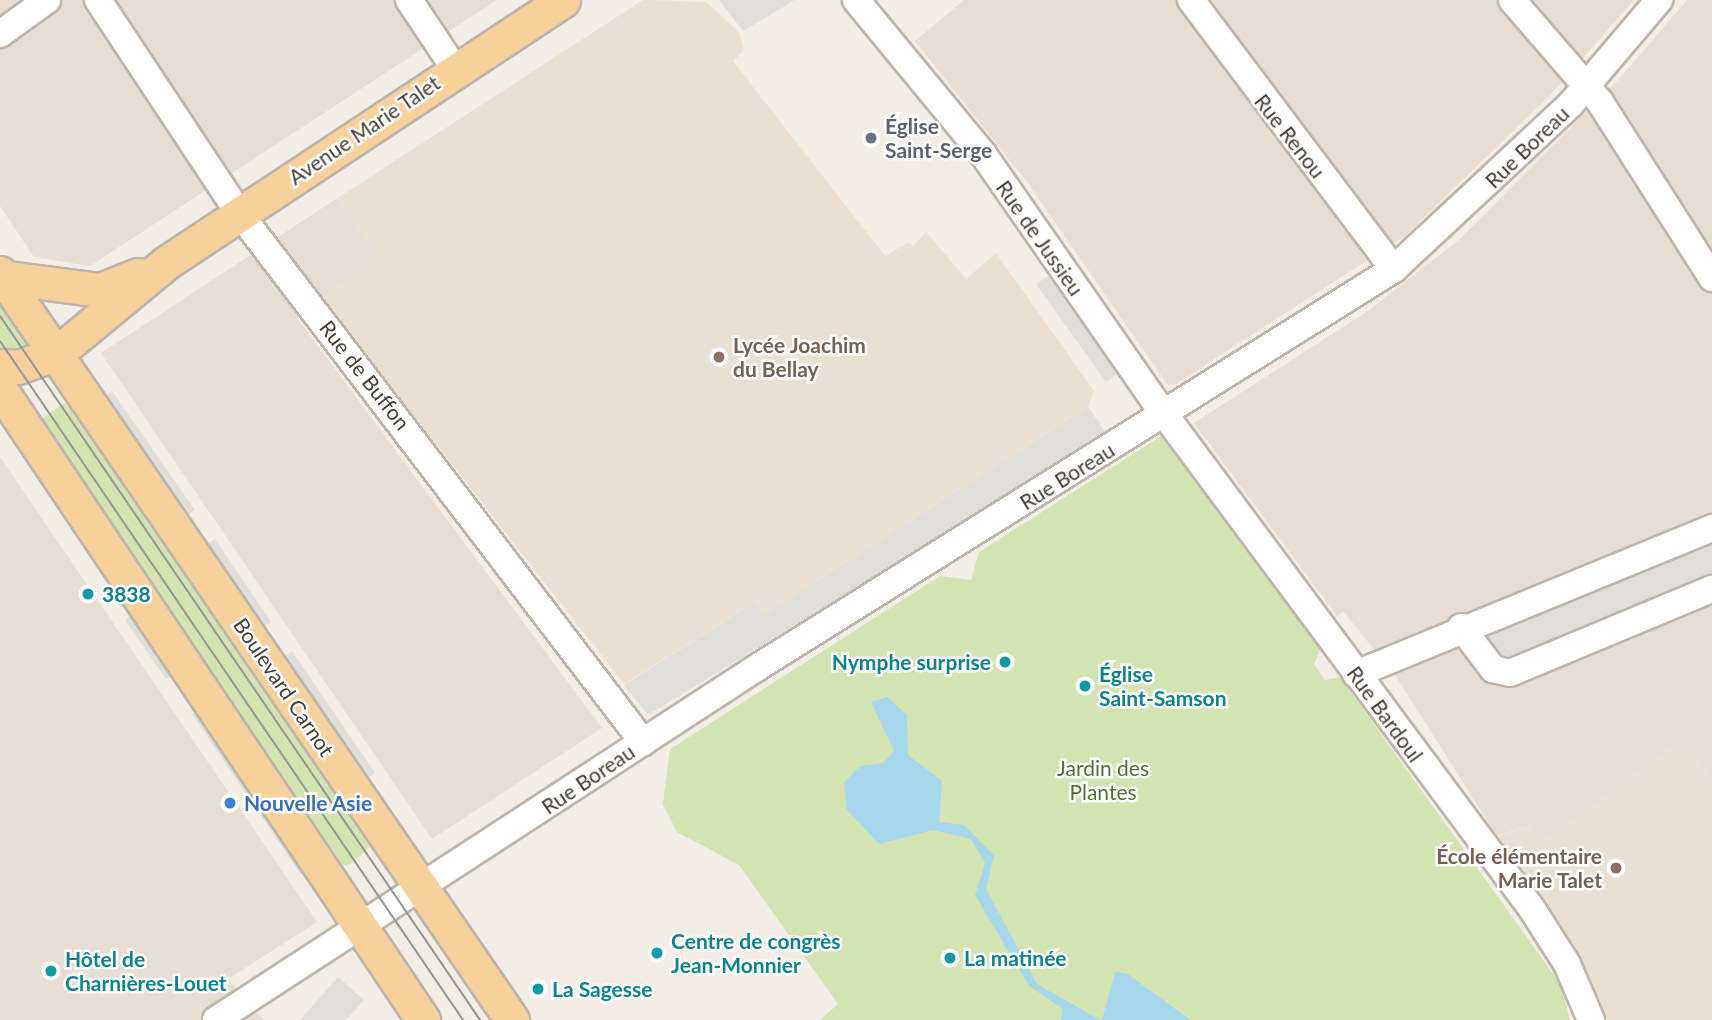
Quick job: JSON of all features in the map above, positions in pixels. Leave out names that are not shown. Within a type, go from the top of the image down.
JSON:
[{"type":"main road","name":"Avenue Marie Talet","points":[[57,353],[166,263],[455,69],[563,0]]},
{"type":"main road","name":"Avenue Marie Talet","points":[[1,276],[100,290],[166,263]]},
{"type":"main road","name":"Boulevard Carnot","points":[[1,276],[57,353],[512,1020]]},
{"type":"main road","points":[[0,366],[57,353]]},
{"type":"main road","points":[[0,389],[322,860],[361,927],[424,1020]]},
{"type":"street","points":[[0,34],[47,0]]},
{"type":"street","name":"Rue de Buffon","points":[[98,0],[239,213],[642,742]]},
{"type":"street","points":[[409,0],[455,69]]},
{"type":"street","name":"Rue de Jussieu","points":[[856,0],[983,154],[1168,414]]},
{"type":"street","name":"Rue Renou","points":[[1191,0],[1394,269]]},
{"type":"street","points":[[1512,0],[1585,87],[1712,278]]},
{"type":"street","name":"Rue Boreau","points":[[216,1020],[642,742],[1168,414],[1394,269],[1465,208],[1585,87],[1659,0]]},
{"type":"street","name":"Rue Bardoul","points":[[1168,414],[1356,674],[1532,909],[1567,964],[1591,1020]]},
{"type":"street","points":[[1356,674],[1461,627],[1712,528]]},
{"type":"street","points":[[1461,627],[1493,670],[1510,673],[1712,589]]},
{"type":"shaded area","points":[[0,0],[497,0],[90,266],[34,257],[0,206]]},
{"type":"shaded area","name":"Lycée Joachim du Bellay","points":[[643,0],[706,2],[739,32],[744,50],[733,61],[885,256],[909,242],[913,246],[926,232],[966,279],[996,253],[1094,391],[1088,407],[764,615],[755,602],[624,684],[322,298],[378,254],[336,199]]},
{"type":"shaded area","points":[[719,0],[795,0],[743,31]]},
{"type":"shaded area","points":[[964,0],[1634,0],[1552,93],[1405,236],[1174,385],[1167,384],[1027,182],[915,41]]},
{"type":"shaded area","points":[[1687,0],[1712,0],[1712,781],[1682,741],[1541,844],[1527,826],[1497,836],[1397,678],[1344,612],[1337,616],[1194,423],[1368,311],[1461,238],[1620,78]]},
{"type":"shaded area","points":[[93,11],[212,185],[201,181],[90,21]]},
{"type":"shaded area","points":[[336,199],[379,255],[297,318],[602,728],[432,839],[101,353]]},
{"type":"shaded area","points":[[1048,276],[1118,373],[1106,382],[1036,284]]},
{"type":"shaded area","points":[[112,391],[195,510],[187,516],[105,397]]},
{"type":"shaded area","points":[[1088,407],[1107,434],[648,715],[624,685],[755,602],[764,615]]},
{"type":"shaded area","points":[[0,457],[317,922],[228,979],[264,1020],[0,1020]]},
{"type":"shaded area","points":[[215,539],[271,622],[263,627],[207,544]]},
{"type":"shaded area","points":[[1712,541],[1712,580],[1508,667],[1486,634]]},
{"type":"shaded area","points":[[132,615],[173,674],[166,679],[125,620]]},
{"type":"shaded area","points":[[292,651],[375,773],[368,778],[285,656]]},
{"type":"shaded area","points":[[198,710],[307,871],[301,875],[192,714]]},
{"type":"shaded area","name":"École élémentaire Marie Talet","points":[[1682,741],[1712,781],[1712,1020],[1604,1020],[1576,947],[1497,837],[1527,826],[1541,844]]},
{"type":"shaded area","points":[[338,977],[364,1000],[346,1020],[300,1020]]},
{"type":"green space","points":[[0,295],[32,342],[31,350],[0,351]]},
{"type":"green space","points":[[66,402],[74,403],[374,843],[349,865],[343,865],[40,420]]},
{"type":"green space","name":"Jardin des Plantes","points":[[1163,435],[1320,650],[1314,664],[1325,680],[1340,677],[1561,985],[1570,1020],[820,1020],[838,1004],[739,865],[677,832],[663,804],[670,749],[940,576],[971,580],[979,552]]},
{"type":"water","points":[[887,697],[907,715],[908,755],[942,781],[939,822],[964,825],[994,855],[986,889],[1037,984],[1100,1020],[1061,1020],[1063,1009],[1029,986],[975,895],[985,863],[971,839],[933,830],[879,844],[847,810],[844,783],[860,766],[883,763],[894,751],[871,702]]},
{"type":"water","points":[[1115,972],[1128,974],[1190,1020],[1102,1020]]},
{"type":"tram line","points":[[0,316],[480,1020]]},
{"type":"tram line","points":[[0,341],[463,1020]]},
{"type":"place","name":"Église Saint-Serge","points":[[871,138]]},
{"type":"place","name":"Lycée Joachim du Bellay","points":[[719,357]]},
{"type":"place","name":"3838","points":[[88,594]]},
{"type":"place","name":"Nymphe surprise","points":[[1005,662]]},
{"type":"place","name":"Église Saint-Samson","points":[[1085,686]]},
{"type":"place","name":"Nouvelle Asie","points":[[230,803]]},
{"type":"place","name":"École élémentaire Marie Talet","points":[[1616,868]]},
{"type":"place","name":"Centre de congrès Jean-Monnier","points":[[657,953]]},
{"type":"place","name":"La matinée","points":[[950,958]]},
{"type":"place","name":"Hôtel de Charnières-Louet","points":[[51,971]]},
{"type":"place","name":"La Sagesse","points":[[538,989]]}]
